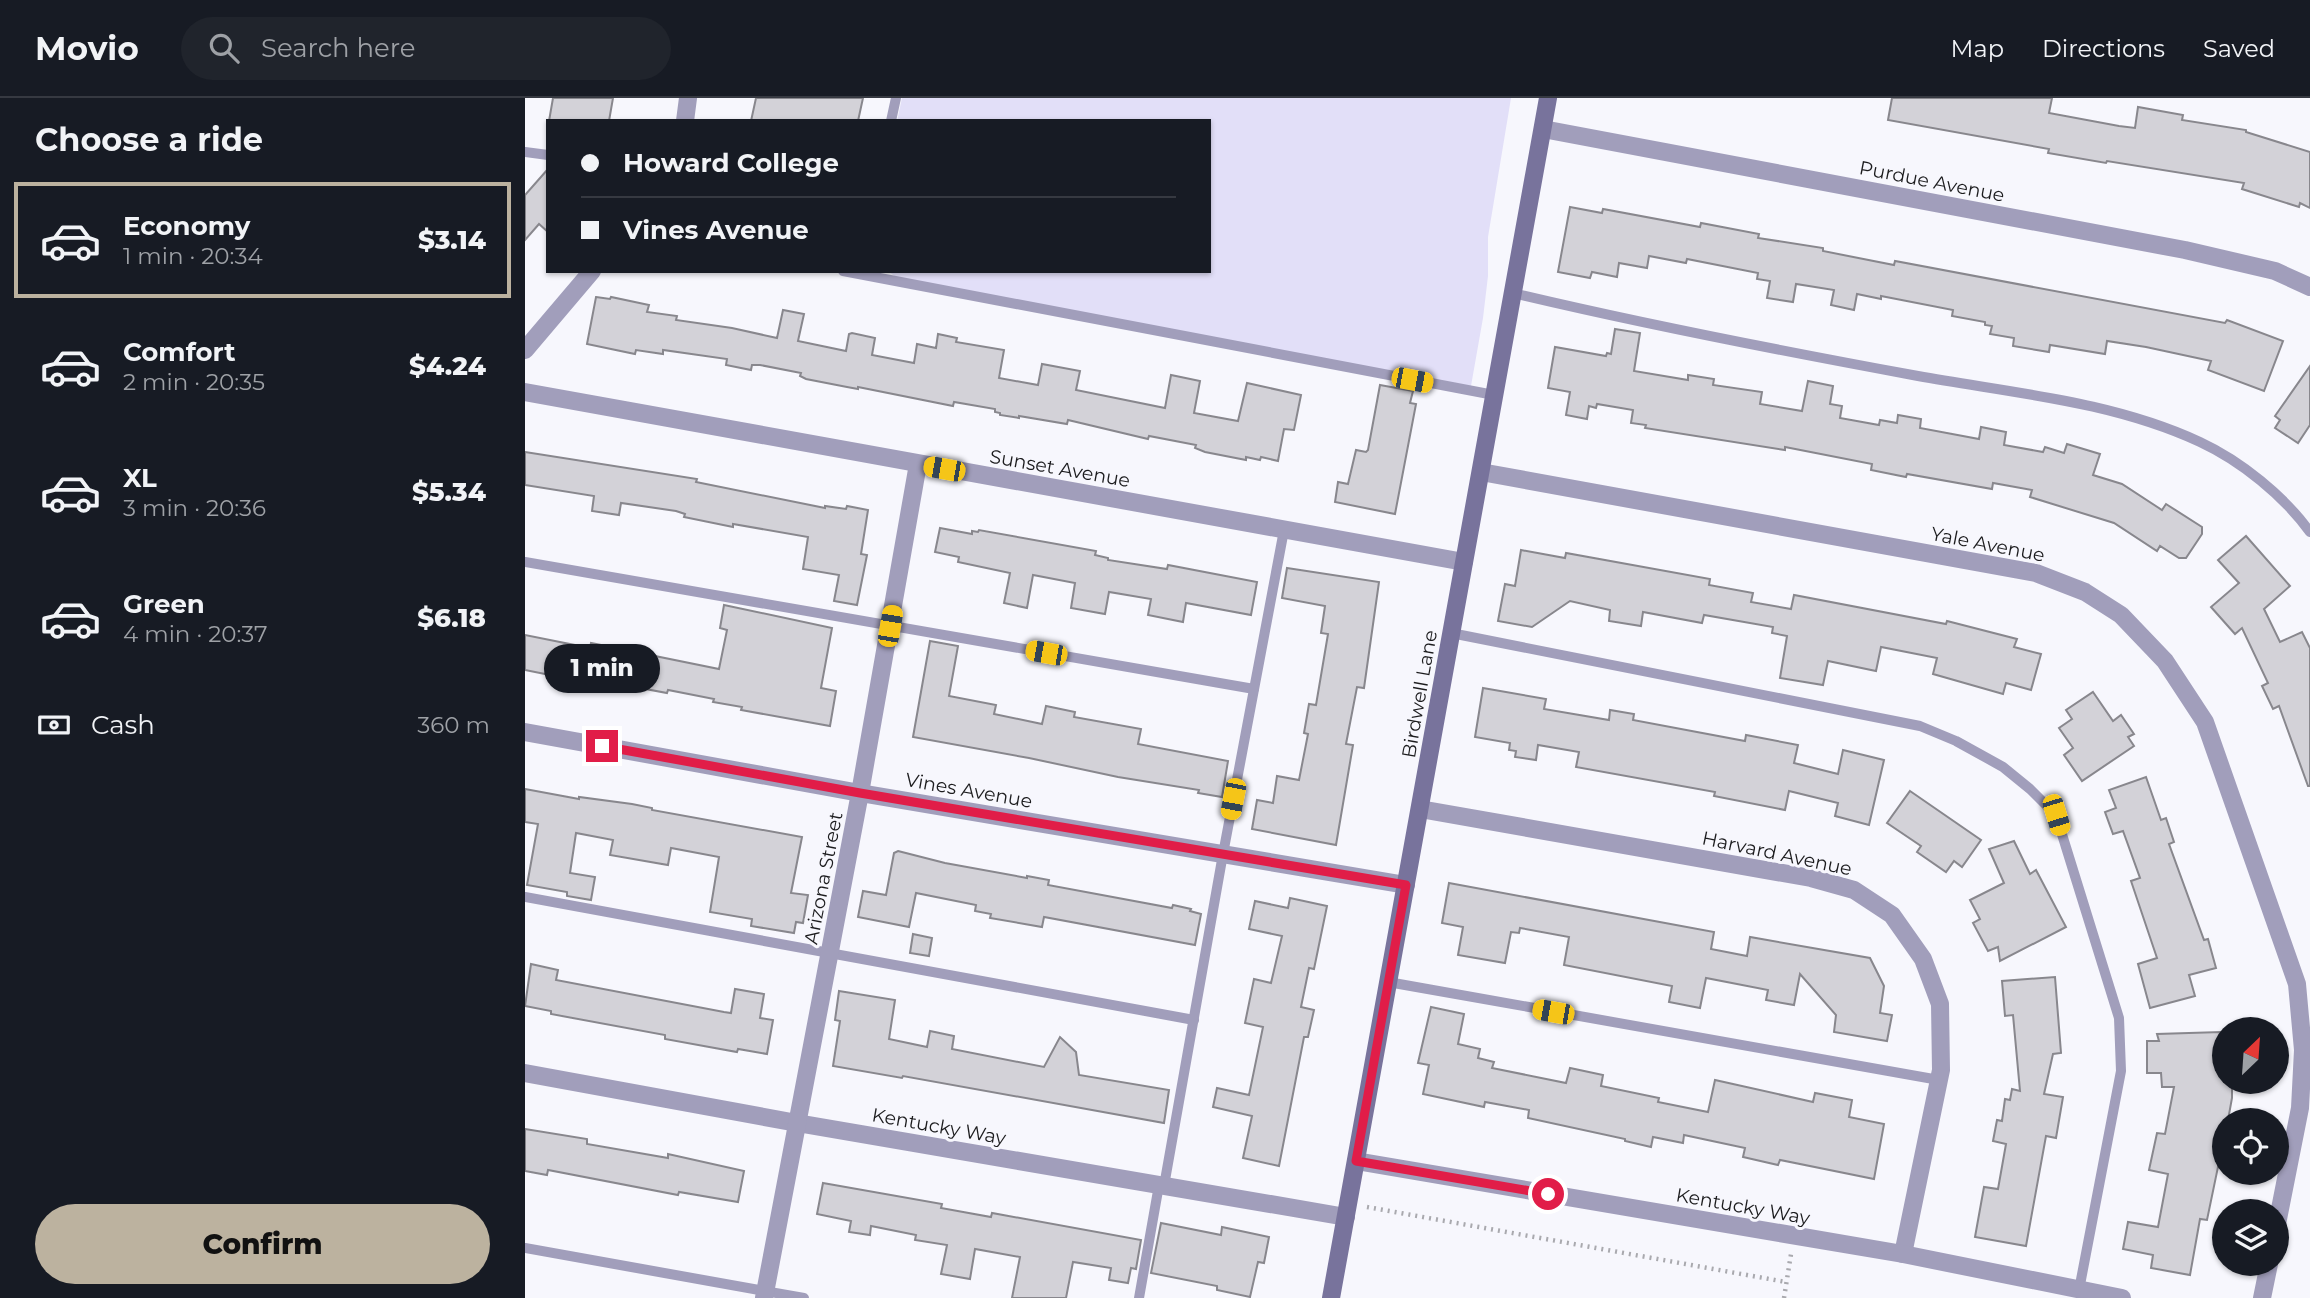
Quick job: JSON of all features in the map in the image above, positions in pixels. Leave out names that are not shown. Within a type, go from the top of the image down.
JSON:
[{"type":"main road","name":"Birdwell Lane","points":[[1331,1298],[1548,98]]},
{"type":"street","points":[[684,119],[688,98]]},
{"type":"street","name":"Purdue Avenue","points":[[1543,129],[2185,250],[2275,271],[2310,286]]},
{"type":"street","points":[[525,350],[590,273]]},
{"type":"street","name":"Sunset Avenue","points":[[525,392],[1464,562]]},
{"type":"street","name":"Arizona Street","points":[[765,1295],[860,793],[918,464]]},
{"type":"street","name":"Yale Avenue","points":[[1481,472],[2036,573],[2085,592],[2121,615],[2165,661],[2205,722],[2297,984],[2303,1050],[2300,1108],[2282,1199]]},
{"type":"street","name":"Vines Avenue","points":[[525,732],[860,793],[1406,885]]},
{"type":"street","name":"Harvard Avenue","points":[[1420,809],[1811,878],[1854,890],[1892,915],[1923,959],[1940,1004],[1941,1070],[1903,1254]]},
{"type":"street","name":"Kentucky Way","points":[[525,1073],[797,1123],[1162,1185],[1347,1210]]},
{"type":"street","name":"Kentucky Way","points":[[1356,1161],[1903,1254],[2122,1298]]},
{"type":"street","points":[[2262,1298],[2267,1276]]},
{"type":"lane","points":[[891,119],[895,98]]},
{"type":"lane","points":[[525,152],[546,155]]},
{"type":"lane","points":[[863,273],[1494,395]]},
{"type":"lane","points":[[1513,293],[1767,348],[2046,396],[2147,421],[2202,443],[2249,472],[2298,516],[2310,532]]},
{"type":"lane","points":[[1139,1298],[1194,1020],[1284,530]]},
{"type":"lane","points":[[525,562],[1254,689]]},
{"type":"lane","points":[[1451,633],[1920,726],[1956,741],[2003,767],[2056,815],[2119,1018],[2121,1071],[2079,1290]]},
{"type":"lane","points":[[525,897],[1194,1020]]},
{"type":"lane","points":[[1388,982],[1939,1080]]},
{"type":"lane","points":[[525,1248],[765,1295],[804,1298]]},
{"type":"path","points":[[1347,1210],[1786,1282]]},
{"type":"path","points":[[1784,1298],[1794,1236]]},
{"type":"shaded area","points":[[902,98],[1511,98],[1488,237],[1488,276],[1471,386],[897,278],[891,273],[1211,273],[1211,119],[897,119]]},
{"type":"building","points":[[553,98],[613,98],[609,119],[549,119]]},
{"type":"building","points":[[756,98],[863,98],[858,119],[751,119]]},
{"type":"building","points":[[1892,98],[2052,98],[2049,113],[2119,126],[2135,128],[2138,107],[2183,115],[2182,120],[2246,130],[2310,152],[2310,208],[2300,203],[2299,207],[2242,189],[2244,183],[2048,153],[2049,149],[1888,120]]},
{"type":"building","points":[[546,171],[546,230],[539,224],[525,240],[525,195]]},
{"type":"building","points":[[1570,207],[1602,213],[1603,209],[1700,227],[1701,223],[1759,234],[1758,238],[1823,248],[1823,251],[1894,265],[1895,261],[2225,323],[2227,320],[2283,341],[2264,391],[2208,370],[2211,361],[2146,347],[2107,341],[2105,354],[2050,345],[2049,352],[2013,346],[2014,338],[1990,334],[1992,326],[1985,325],[1985,322],[1952,316],[1953,310],[1881,296],[1881,299],[1857,294],[1854,310],[1831,305],[1834,290],[1796,284],[1793,302],[1767,298],[1770,281],[1757,279],[1758,273],[1687,259],[1686,263],[1649,256],[1647,268],[1619,263],[1617,277],[1592,272],[1590,278],[1558,272]]},
{"type":"building","points":[[596,297],[611,297],[649,305],[647,312],[677,316],[676,320],[777,338],[783,310],[804,314],[798,341],[846,351],[849,334],[852,333],[875,338],[872,355],[914,363],[917,344],[936,348],[938,334],[957,338],[956,342],[1004,350],[999,378],[1038,385],[1042,364],[1080,371],[1076,390],[1165,408],[1171,375],[1200,381],[1194,413],[1238,421],[1247,383],[1301,395],[1294,430],[1284,429],[1278,461],[1261,457],[1260,460],[1246,457],[1246,460],[1205,452],[1195,448],[1196,445],[1149,436],[1148,439],[1068,420],[1067,424],[1000,415],[995,409],[954,402],[953,406],[847,387],[806,379],[800,376],[801,373],[760,365],[752,365],[751,370],[726,365],[727,359],[663,350],[663,354],[636,350],[635,354],[587,344]]},
{"type":"building","points":[[1615,329],[1640,333],[1634,371],[1688,380],[1688,375],[1714,379],[1713,385],[1762,392],[1760,404],[1802,411],[1808,381],[1833,386],[1830,404],[1842,406],[1840,418],[1879,425],[1880,420],[1897,423],[1898,415],[1921,419],[1920,428],[1979,439],[1981,427],[2006,432],[2004,445],[2043,452],[2045,447],[2064,453],[2067,444],[2100,454],[2093,475],[2122,484],[2162,510],[2166,504],[2202,527],[2202,534],[2186,558],[2179,558],[2160,546],[2157,551],[2114,523],[2030,497],[2032,490],[1993,483],[1992,489],[1907,474],[1906,477],[1871,470],[1872,464],[1785,447],[1785,450],[1645,428],[1646,425],[1631,423],[1633,410],[1597,404],[1596,408],[1589,406],[1587,419],[1566,415],[1570,392],[1548,388],[1555,347],[1606,356],[1607,353],[1611,354]]},
{"type":"building","points":[[2310,366],[2310,425],[2298,443],[2275,428],[2280,420],[2275,416]]},
{"type":"building","points":[[1380,385],[1413,391],[1410,403],[1416,404],[1395,514],[1335,502],[1338,482],[1348,484],[1356,450],[1368,450]]},
{"type":"building","points":[[525,452],[697,479],[696,482],[825,508],[846,509],[847,506],[868,510],[861,554],[867,555],[857,605],[834,601],[839,575],[803,569],[808,537],[733,524],[733,527],[684,517],[685,514],[676,511],[621,503],[619,515],[592,511],[594,496],[525,485]]},
{"type":"building","points":[[940,528],[972,534],[972,531],[979,530],[1096,551],[1095,555],[1108,560],[1167,569],[1168,565],[1257,582],[1251,615],[1186,603],[1183,622],[1148,615],[1151,599],[1109,592],[1105,614],[1071,608],[1075,583],[1033,575],[1027,608],[1004,603],[1010,573],[958,562],[959,557],[935,552]]},
{"type":"building","points":[[2246,536],[2290,586],[2264,609],[2280,642],[2302,632],[2310,648],[2310,786],[2279,706],[2273,709],[2262,686],[2268,683],[2242,628],[2235,634],[2211,607],[2239,583],[2218,560]]},
{"type":"building","points":[[1521,550],[1565,558],[1566,553],[1710,579],[1709,585],[1753,593],[1751,602],[1791,609],[1794,595],[1946,624],[1947,621],[2017,639],[2014,647],[2041,654],[2031,690],[2006,683],[2003,694],[1933,674],[1937,658],[1881,647],[1876,671],[1828,661],[1823,685],[1780,678],[1787,636],[1772,633],[1773,627],[1704,615],[1702,623],[1643,612],[1641,626],[1609,621],[1610,610],[1570,601],[1532,627],[1498,621],[1505,584],[1515,586]]},
{"type":"building","points":[[1287,568],[1379,582],[1364,688],[1357,687],[1346,744],[1353,745],[1336,845],[1252,829],[1257,800],[1273,803],[1277,776],[1299,780],[1308,734],[1304,733],[1309,704],[1316,705],[1328,634],[1321,633],[1325,606],[1282,598]]},
{"type":"building","points":[[724,605],[832,628],[821,688],[836,691],[830,726],[741,710],[742,707],[713,702],[714,699],[668,690],[667,693],[576,676],[575,680],[525,670],[525,635],[590,648],[591,643],[719,669],[727,630],[720,628]]},
{"type":"building","points":[[930,641],[958,646],[949,696],[996,705],[994,714],[1042,724],[1046,706],[1075,712],[1074,717],[1141,729],[1138,744],[1228,761],[1222,797],[1198,793],[1199,790],[913,737]]},
{"type":"building","points":[[1483,688],[1546,699],[1544,709],[1609,720],[1610,710],[1634,714],[1633,720],[1745,741],[1746,735],[1798,745],[1794,763],[1838,774],[1843,750],[1884,760],[1869,825],[1835,816],[1838,803],[1789,791],[1785,810],[1714,796],[1715,792],[1576,767],[1579,752],[1538,745],[1536,760],[1515,757],[1516,751],[1509,750],[1510,743],[1475,737]]},
{"type":"building","points":[[2093,692],[2113,721],[2121,715],[2134,734],[2128,737],[2134,746],[2082,781],[2064,755],[2073,748],[2059,728],[2072,719],[2066,710]]},
{"type":"building","points":[[2146,777],[2161,820],[2166,818],[2174,842],[2169,844],[2204,940],[2208,939],[2216,968],[2189,975],[2195,996],[2150,1008],[2138,964],[2157,958],[2131,881],[2140,878],[2123,831],[2113,834],[2105,812],[2116,808],[2109,790]]},
{"type":"building","points":[[525,789],[579,799],[632,804],[802,837],[791,893],[808,895],[803,923],[796,922],[794,933],[751,926],[752,919],[710,912],[719,857],[671,848],[668,865],[610,855],[613,840],[576,833],[570,873],[595,877],[591,900],[567,896],[567,892],[527,885],[538,824],[525,822]]},
{"type":"building","points":[[1910,791],[1981,840],[1962,867],[1954,861],[1946,872],[1917,852],[1921,846],[1887,823]]},
{"type":"building","points":[[2014,841],[2030,874],[2036,870],[2066,927],[2000,961],[1998,947],[1988,951],[1973,923],[1980,919],[1970,900],[2004,883],[1989,849]]},
{"type":"building","points":[[898,851],[945,863],[1049,880],[1048,885],[1172,908],[1173,905],[1191,909],[1190,911],[1201,914],[1195,945],[1044,917],[1042,927],[990,918],[991,914],[975,911],[976,905],[916,893],[909,927],[858,917],[863,891],[886,895],[894,853]]},
{"type":"building","points":[[1449,883],[1714,932],[1711,949],[1747,956],[1750,937],[1870,958],[1884,986],[1880,1013],[1892,1015],[1887,1041],[1834,1032],[1836,1015],[1800,974],[1794,1005],[1766,1000],[1768,990],[1706,978],[1700,1008],[1669,1002],[1672,986],[1564,965],[1569,937],[1520,928],[1519,933],[1511,932],[1505,963],[1458,955],[1463,927],[1442,923]]},
{"type":"building","points":[[1290,898],[1327,906],[1314,969],[1309,968],[1301,1007],[1314,1010],[1308,1037],[1304,1037],[1279,1166],[1243,1158],[1252,1116],[1213,1107],[1217,1088],[1249,1095],[1263,1027],[1245,1023],[1254,979],[1271,983],[1282,936],[1249,929],[1255,901],[1288,908]]},
{"type":"building","points":[[913,934],[932,938],[929,956],[910,953]]},
{"type":"building","points":[[531,964],[558,970],[556,980],[731,1013],[735,989],[764,994],[760,1018],[773,1020],[767,1054],[738,1049],[737,1052],[665,1039],[665,1035],[551,1014],[551,1011],[525,1006]]},
{"type":"building","points":[[2055,977],[2061,1053],[2053,1054],[2044,1094],[2063,1097],[2056,1138],[2046,1136],[2026,1246],[1975,1237],[1984,1187],[1998,1189],[2006,1144],[1993,1141],[1997,1120],[2002,1121],[2005,1099],[2010,1100],[2012,1089],[2020,1091],[2013,1015],[2005,1016],[2002,981]]},
{"type":"building","points":[[839,991],[895,1000],[889,1039],[927,1047],[930,1031],[954,1036],[952,1049],[1044,1067],[1060,1037],[1076,1052],[1079,1075],[1169,1090],[1164,1123],[833,1066],[840,1021],[835,1020]]},
{"type":"building","points":[[1431,1007],[1464,1014],[1458,1044],[1480,1049],[1478,1058],[1494,1062],[1492,1068],[1566,1083],[1570,1068],[1603,1075],[1601,1086],[1708,1112],[1715,1080],[1813,1102],[1815,1093],[1852,1100],[1849,1117],[1884,1124],[1874,1179],[1780,1160],[1778,1165],[1743,1157],[1745,1148],[1684,1135],[1683,1143],[1653,1137],[1651,1147],[1528,1118],[1529,1110],[1485,1102],[1484,1107],[1423,1094],[1429,1065],[1418,1063]]},
{"type":"building","points":[[2212,1032],[2212,1094],[2232,1094],[2230,1108],[2212,1108],[2212,1185],[2214,1185],[2207,1220],[2200,1219],[2190,1275],[2151,1268],[2153,1255],[2123,1249],[2128,1222],[2158,1227],[2168,1174],[2149,1170],[2157,1133],[2165,1134],[2174,1087],[2162,1087],[2161,1073],[2147,1073],[2147,1041],[2159,1041],[2157,1034]]},
{"type":"building","points":[[525,1129],[587,1139],[587,1144],[668,1158],[668,1154],[744,1171],[738,1202],[679,1192],[678,1195],[548,1170],[547,1175],[525,1171]]},
{"type":"building","points":[[823,1183],[942,1204],[941,1208],[991,1217],[992,1213],[1141,1240],[1136,1269],[1131,1268],[1128,1283],[1109,1280],[1111,1268],[1073,1262],[1066,1298],[1012,1298],[1020,1257],[975,1249],[970,1279],[941,1274],[947,1245],[915,1240],[916,1235],[871,1226],[870,1235],[849,1232],[851,1221],[817,1214]]},
{"type":"building","points":[[1161,1223],[1221,1235],[1222,1227],[1269,1237],[1264,1263],[1258,1262],[1250,1297],[1217,1290],[1217,1286],[1151,1273]]},
{"type":"route","points":[[602,746],[860,793],[1406,885],[1356,1161],[1548,1194]]}]
